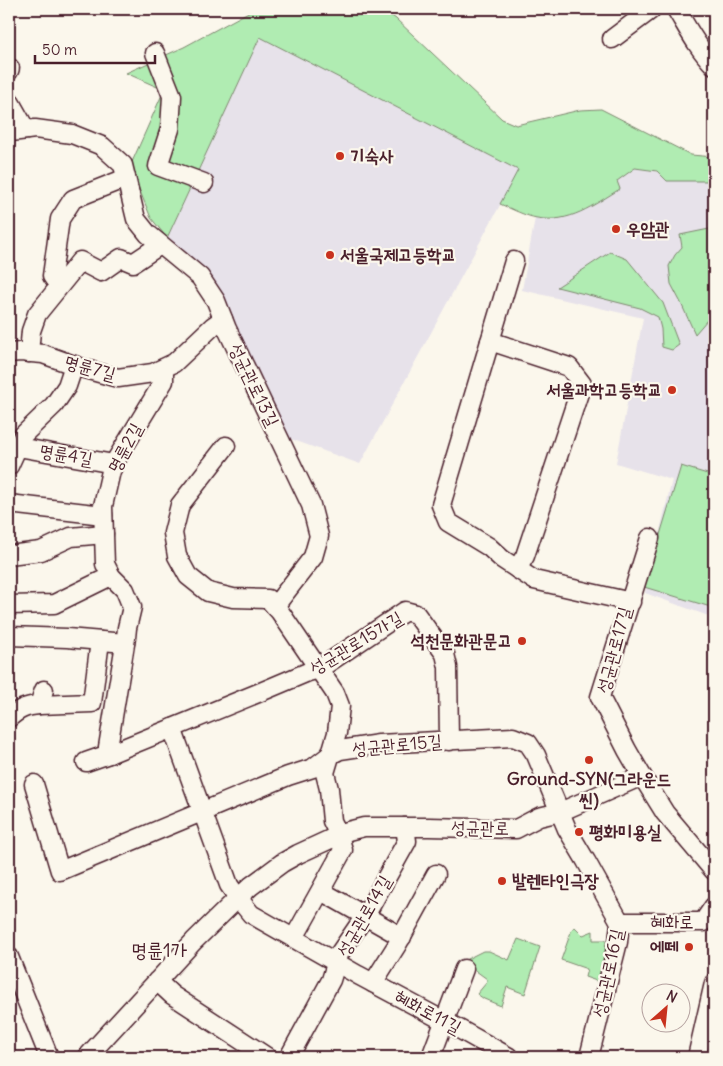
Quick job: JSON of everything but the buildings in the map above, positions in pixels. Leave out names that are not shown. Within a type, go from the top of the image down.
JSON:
[{"type":"street","points":[[612,39],[652,9]]},
{"type":"street","points":[[676,9],[714,65]]},
{"type":"street","points":[[155,53],[172,96],[170,129],[158,166],[204,183]]},
{"type":"street","points":[[9,100],[26,130]]},
{"type":"street","name":"성균관로13길","points":[[9,133],[35,129],[72,134],[102,146],[123,165],[136,219],[160,245],[200,277],[216,301],[311,505],[319,536],[313,556],[275,606]]},
{"type":"street","points":[[60,286],[52,276],[60,219],[73,199],[126,178]]},
{"type":"street","points":[[29,353],[31,331],[37,314],[80,262],[100,272],[121,258],[133,263],[160,245]]},
{"type":"street","name":"성균관로17길","points":[[514,261],[441,505],[448,522],[534,580],[631,602],[600,696],[642,776]]},
{"type":"street","name":"명륜7길","points":[[9,353],[43,354],[118,378],[153,372],[174,363],[223,319]]},
{"type":"street","points":[[490,341],[569,367],[582,384],[525,556],[517,569]]},
{"type":"street","name":"명륜4길","points":[[9,466],[23,435],[54,405],[67,386],[74,365]]},
{"type":"street","name":"명륜2길","points":[[109,754],[108,747],[126,628],[132,607],[124,590],[111,576],[106,564],[103,506],[114,464],[164,381],[164,368]]},
{"type":"street","points":[[226,446],[180,504],[173,533],[177,556],[188,576],[208,592],[233,598],[268,599],[280,612],[335,692],[340,706],[337,733],[325,773],[329,788],[332,821],[339,835],[343,850],[294,938]]},
{"type":"street","name":"명륜4길","points":[[18,447],[114,464]]},
{"type":"street","points":[[9,504],[103,515]]},
{"type":"street","points":[[9,555],[41,551],[71,537],[104,534]]},
{"type":"street","points":[[631,602],[650,538]]},
{"type":"street","points":[[9,604],[54,604],[111,576]]},
{"type":"street","name":"성균관로15가길","points":[[86,762],[319,669],[405,611],[416,614],[445,654],[448,666],[449,741]]},
{"type":"street","points":[[9,636],[125,642]]},
{"type":"street","points":[[9,718],[18,710],[32,706],[42,698],[92,703],[100,641]]},
{"type":"street","points":[[172,728],[229,885],[238,898]]},
{"type":"street","name":"성균관로15길","points":[[34,784],[60,871],[288,776],[313,768],[340,750],[379,744],[513,737],[528,743],[536,755],[560,812]]},
{"type":"street","points":[[642,776],[665,812],[714,871]]},
{"type":"street","name":"성균관로","points":[[88,1057],[194,941],[238,898],[282,863],[298,854],[348,831],[364,827],[516,829],[539,817],[560,812],[642,776]]},
{"type":"street","name":"성균관로16길","points":[[560,812],[567,829],[620,922],[618,942],[589,1057]]},
{"type":"street","name":"성균관로14길","points":[[289,1057],[331,980],[339,954],[365,916],[407,841],[405,827]]},
{"type":"street","name":"혜화로11길","points":[[372,983],[402,936],[436,874]]},
{"type":"street","points":[[320,891],[402,936]]},
{"type":"street","name":"혜화로11길","points":[[238,898],[251,914],[372,983],[509,1057]]},
{"type":"street","name":"혜화로","points":[[620,922],[703,922],[714,906]]},
{"type":"street","points":[[9,957],[49,1057]]},
{"type":"street","points":[[430,1057],[464,969]]},
{"type":"street","points":[[157,981],[172,995],[267,1057]]},
{"type":"street","points":[[697,1057],[710,1022],[714,983]]},
{"type":"shaded area","name":"서울국제고등학교","points":[[260,36],[519,170],[360,464],[288,438],[207,271],[167,238]]},
{"type":"shaded area","name":"서울과학고등학교","points":[[635,168],[714,181],[714,618],[645,593],[672,480],[616,463],[643,318],[522,290],[535,218],[554,220]]},
{"type":"green space","points":[[254,9],[382,9],[396,19],[502,119],[516,125],[580,110],[601,109],[691,155],[714,157],[714,181],[667,181],[657,171],[635,168],[617,181],[620,189],[581,212],[571,216],[549,219],[528,216],[500,204],[518,170],[260,37],[167,238],[151,218],[137,184],[132,162],[164,90],[126,73],[184,47]]},
{"type":"green space","points":[[714,228],[714,312],[695,334],[671,284],[669,266],[682,247],[680,235]]},
{"type":"green space","points":[[610,252],[627,259],[663,303],[679,345],[672,350],[662,347],[658,317],[640,308],[557,287]]},
{"type":"green space","points":[[681,466],[714,476],[714,608],[644,587]]},
{"type":"green space","points":[[575,927],[583,935],[593,931],[593,940],[606,940],[602,983],[585,977],[587,969],[561,960],[572,929]]},
{"type":"green space","points":[[518,939],[540,947],[525,994],[507,987],[501,1006],[477,994],[487,982],[487,979],[465,963],[465,960],[483,951],[489,951],[509,960]]},
{"type":"place","name":"기숙사","points":[[340,156]]},
{"type":"place","name":"우암관","points":[[616,229]]},
{"type":"place","name":"서울국제고등학교","points":[[330,255]]},
{"type":"place","name":"서울과학고등학교","points":[[672,390]]},
{"type":"place","name":"석천문화관문고","points":[[522,641]]},
{"type":"place","name":"Ground-SYN(그라운드 씬)","points":[[589,760]]},
{"type":"place","name":"평화미용실","points":[[579,832]]},
{"type":"place","name":"발렌타인극장","points":[[502,881]]},
{"type":"place","name":"에떼","points":[[689,947]]},
{"type":"district","name":"명륜1가","points":[[159,950]]}]
